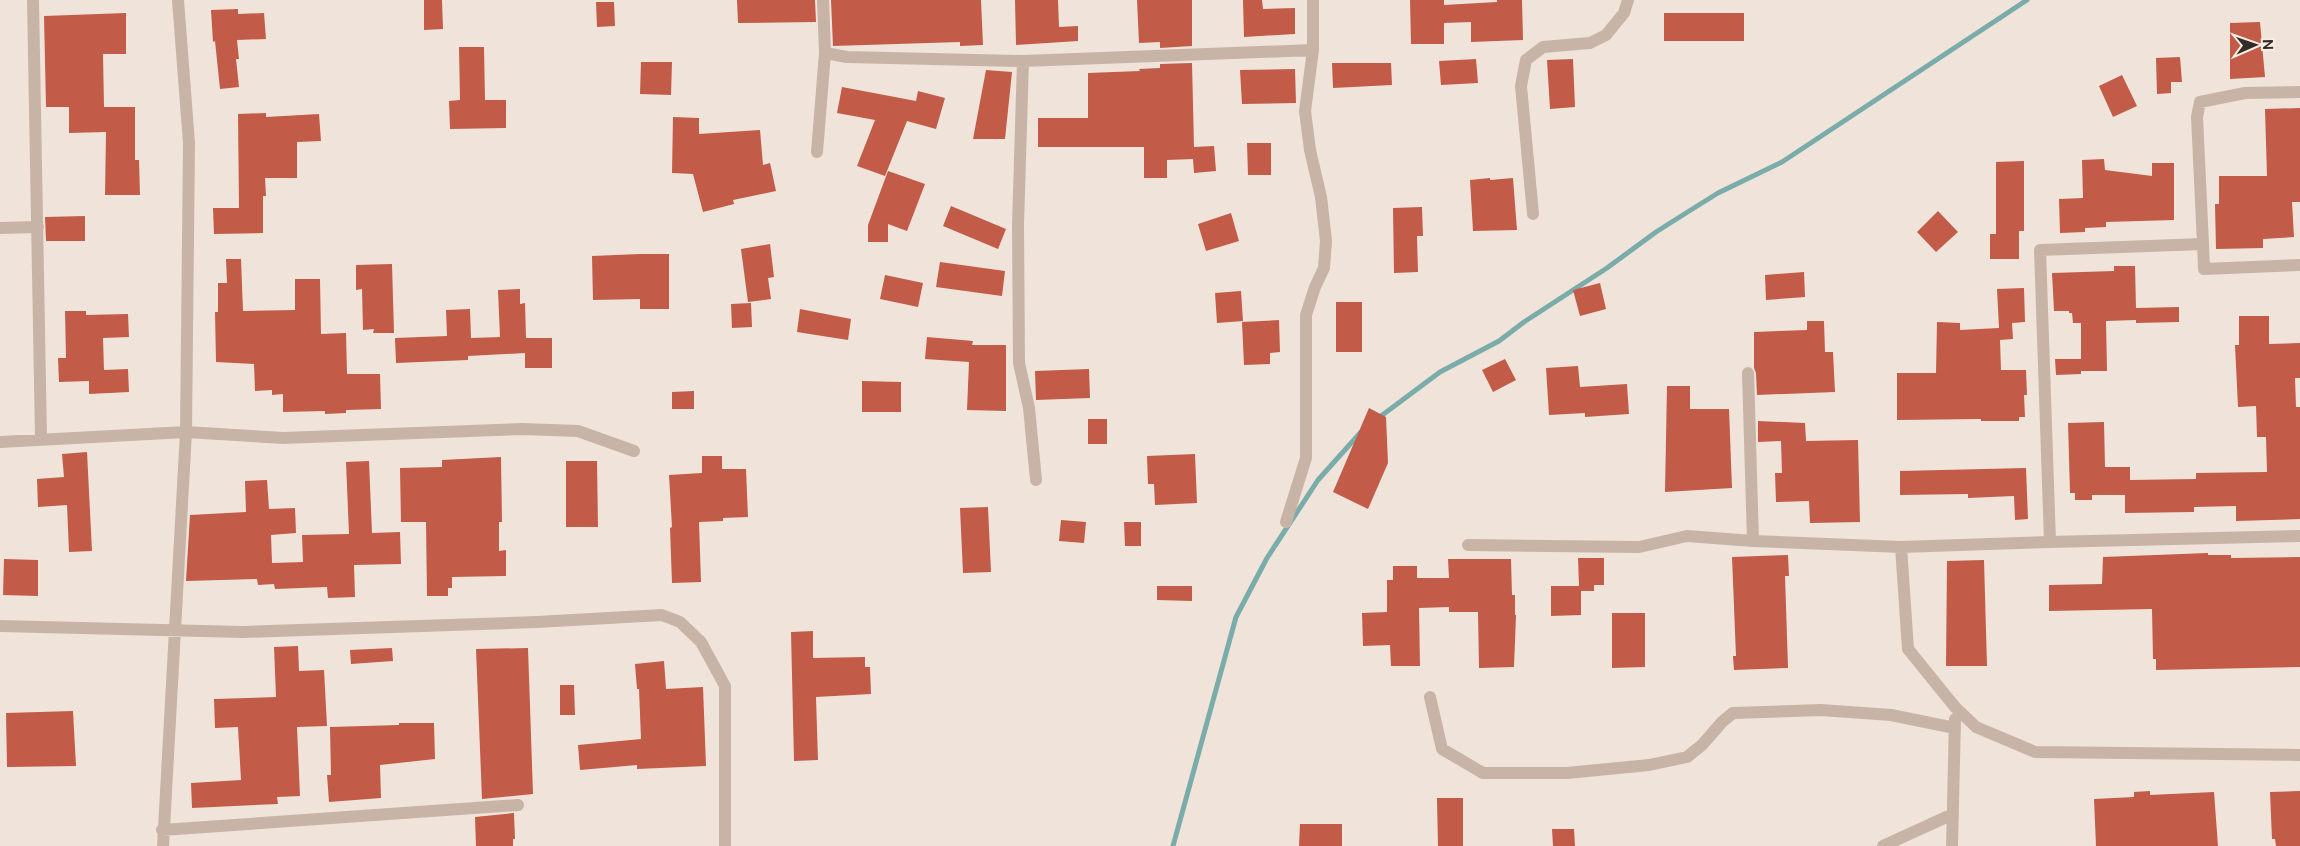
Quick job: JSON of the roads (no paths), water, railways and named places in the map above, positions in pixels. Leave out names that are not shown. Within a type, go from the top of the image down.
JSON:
[{"type":"street","points":[[33,0],[41,438]]},
{"type":"street","points":[[163,846],[162,830],[186,432],[189,142],[178,0]]},
{"type":"street","points":[[817,152],[824,53],[823,0]]},
{"type":"street","points":[[1286,522],[1306,458],[1306,315],[1315,287],[1324,268],[1326,241],[1321,197],[1310,150],[1305,111],[1313,50],[1313,0]]},
{"type":"street","points":[[1532,214],[1521,86],[1526,60],[1543,47],[1590,43],[1606,35],[1624,13],[1628,0]]},
{"type":"street","points":[[824,53],[847,57],[1023,61],[1313,50]]},
{"type":"street","points":[[1023,61],[1018,225],[1019,363],[1029,408],[1036,480]]},
{"type":"street","points":[[2300,92],[2245,93],[2200,102],[2197,117],[2204,269],[2300,265]]},
{"type":"street","points":[[0,228],[38,227]]},
{"type":"street","points":[[2050,542],[2040,250],[2203,244]]},
{"type":"street","points":[[1748,373],[1753,541]]},
{"type":"street","points":[[0,442],[41,438],[186,432],[283,438],[522,429],[578,431],[634,451]]},
{"type":"street","points":[[1468,545],[1639,547],[1687,536],[1753,541],[1901,546],[2300,536]]},
{"type":"street","points":[[1901,546],[1908,649],[1955,707],[1976,727],[2035,752],[2300,755]]},
{"type":"street","points":[[0,626],[243,632],[538,622],[662,615],[680,622],[701,642],[725,686],[725,846]]},
{"type":"street","points":[[1430,697],[1442,749],[1483,773],[1566,773],[1649,765],[1687,757],[1702,745],[1722,722],[1733,713],[1821,710],[1891,715],[1955,728]]},
{"type":"street","points":[[1952,846],[1955,707]]},
{"type":"street","points":[[162,830],[518,805]]},
{"type":"street","points":[[1883,846],[1953,814]]},
{"type":"waterway","points":[[1377,419],[1440,372],[1499,341],[1524,322],[1607,268],[1656,232],[1718,193],[1782,162],[2027,0]]},
{"type":"waterway","points":[[1173,846],[1236,617],[1267,558],[1318,480],[1361,432]]}]
